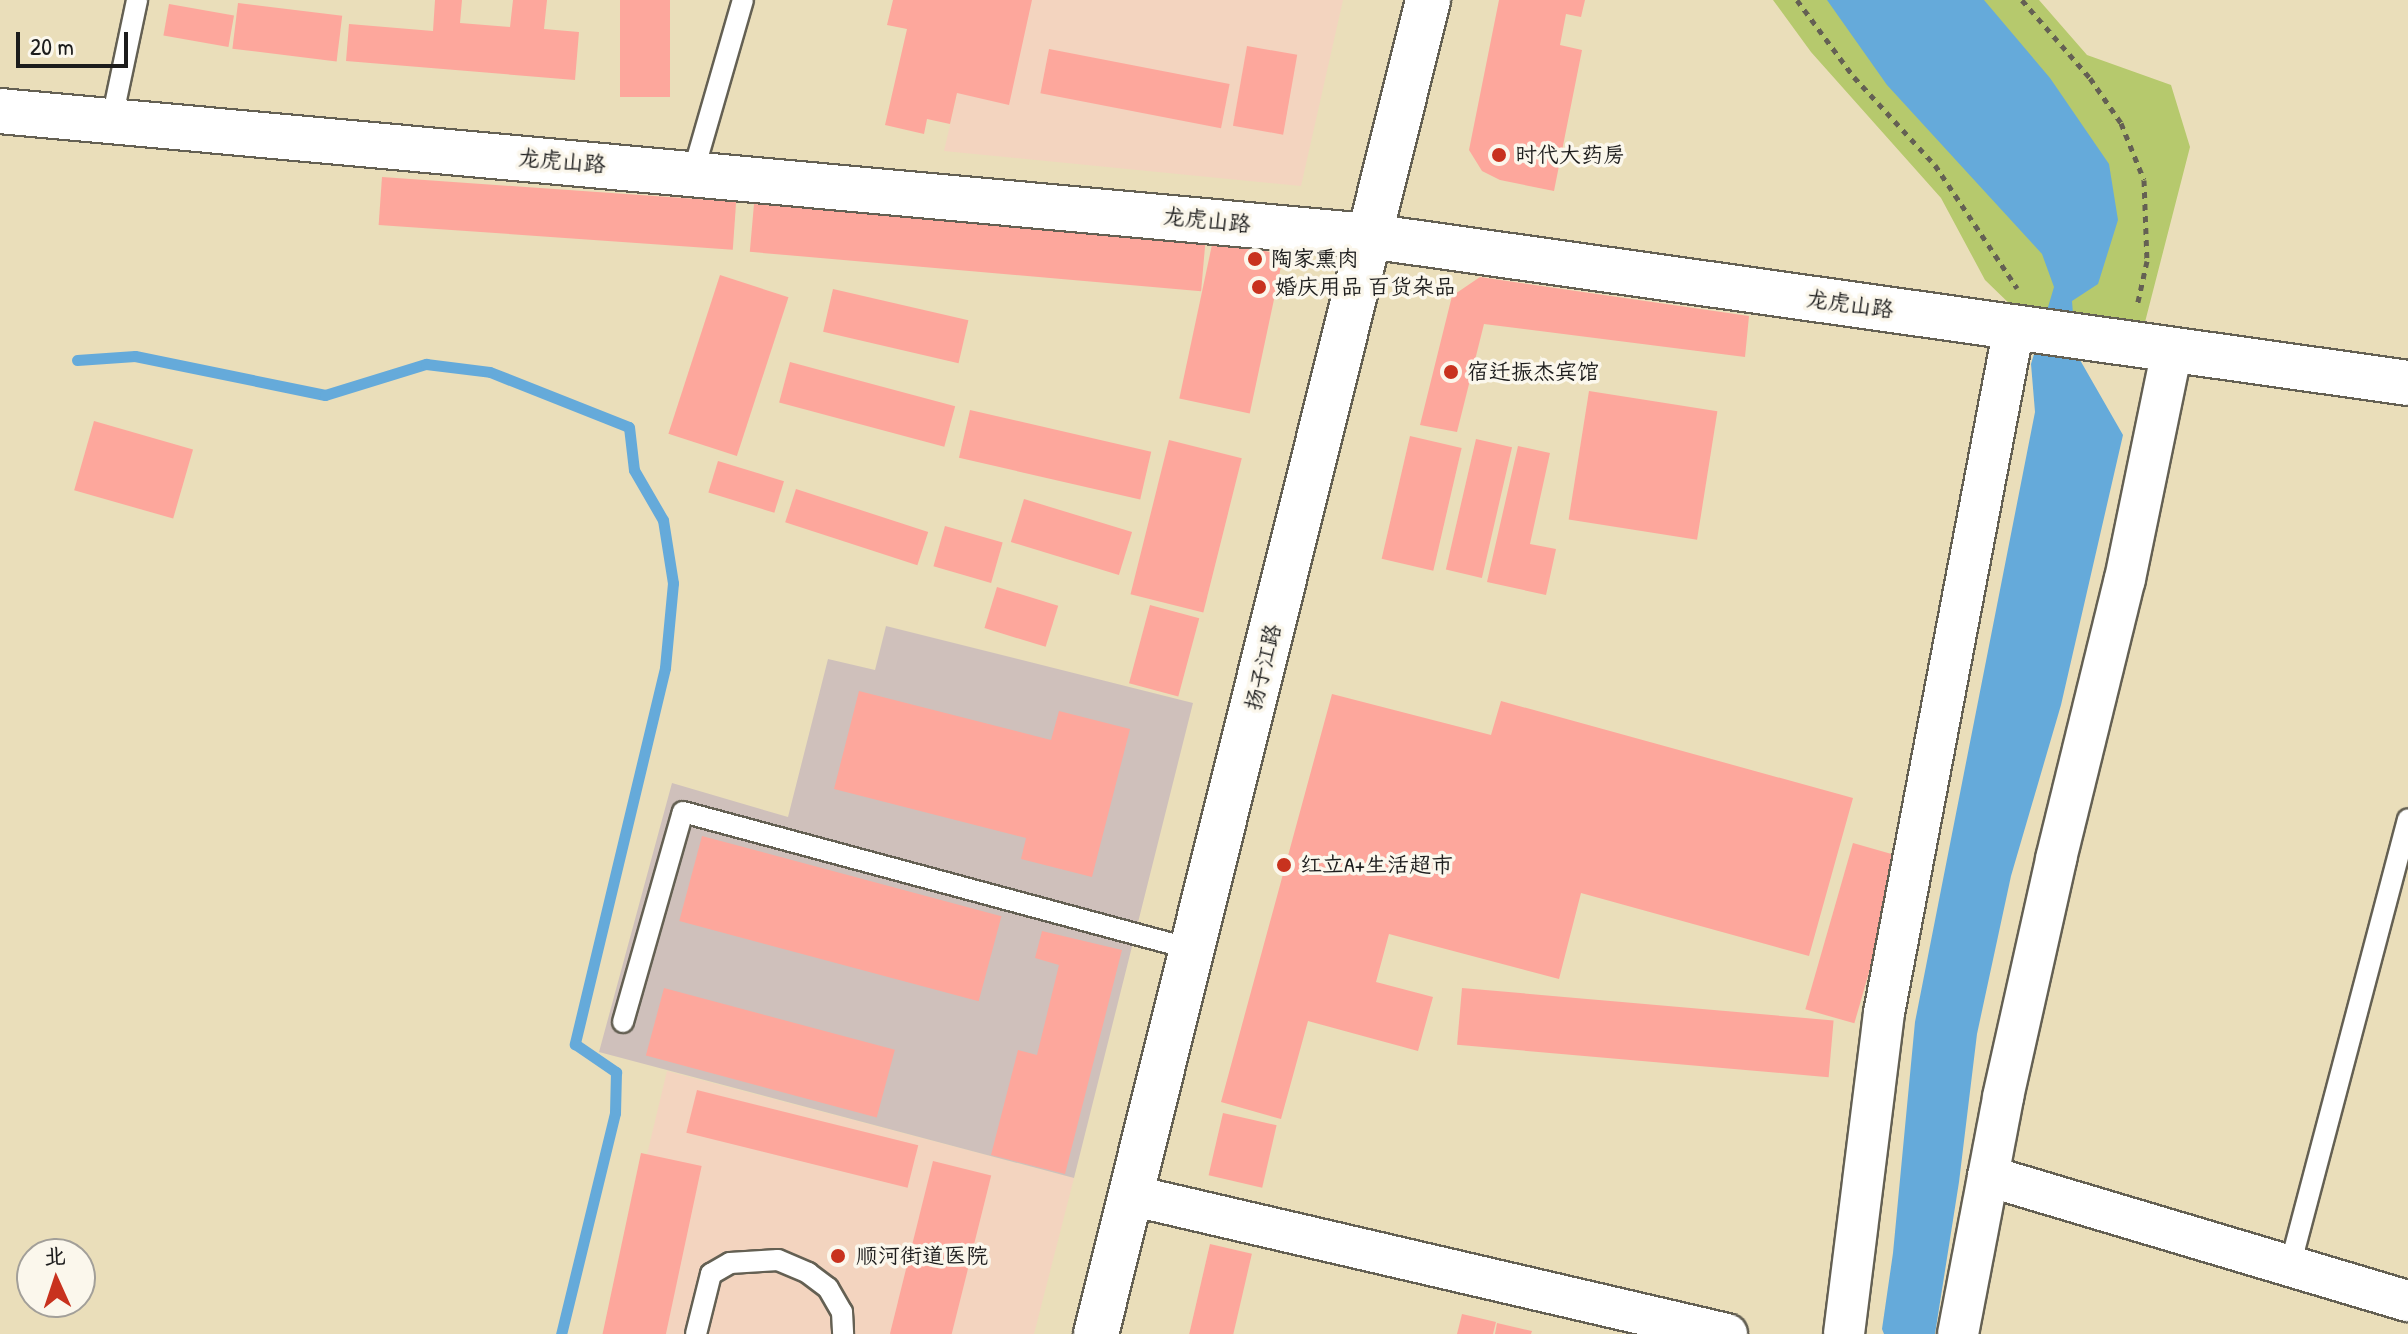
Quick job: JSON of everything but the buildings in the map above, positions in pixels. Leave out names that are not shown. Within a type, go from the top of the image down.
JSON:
[{"type":"street","name":"扬子江路","points":[[1096,1334],[1428,0]]},
{"type":"street","name":"龙虎山路","points":[[0,111],[1369,236],[2408,383]]},
{"type":"street","points":[[1844,1334],[1884,1013],[2014,327]]},
{"type":"street","points":[[1958,1334],[1988,1176],[2056,859],[2125,579],[2172,350]]},
{"type":"street","points":[[1988,1176],[2408,1301]]},
{"type":"street","points":[[1130,1195],[1727,1334]]},
{"type":"lane","points":[[112,119],[137,0]]},
{"type":"lane","points":[[693,173],[743,0]]},
{"type":"lane","points":[[623,1022],[683,812],[1191,949]]},
{"type":"lane","points":[[2290,1266],[2408,819]]},
{"type":"lane","points":[[696,1334],[711,1274],[730,1263],[765,1260],[778,1260],[808,1273],[828,1288],[842,1312],[843,1334]]},
{"type":"path","points":[[1797,0],[1854,77],[1935,165],[1968,211],[2019,290],[2014,327]]},
{"type":"path","points":[[2022,0],[2090,78],[2121,123],[2144,180],[2147,261],[2128,344]]},
{"type":"shaded area","points":[[979,0],[1343,0],[1301,186],[944,151]]},
{"type":"shaded area","points":[[886,626],[1193,703],[1074,1178],[599,1052],[672,783],[788,817],[828,659],[875,670]]},
{"type":"shaded area","name":"顺河街道医院","points":[[667,1071],[1074,1178],[1034,1334],[604,1334]]},
{"type":"green space","points":[[1773,0],[2039,0],[2087,55],[2171,85],[2190,147],[2144,326],[2016,310],[1985,280],[1941,198],[1811,52]]},
{"type":"water","points":[[1827,0],[1984,0],[2050,78],[2109,164],[2118,220],[2098,284],[2072,301],[2076,353],[2123,435],[2061,705],[2011,876],[1977,1034],[1959,1182],[1935,1334],[1884,1334],[1882,1329],[1893,1253],[1915,1022],[2035,412],[2031,364],[2054,287],[2042,254],[1887,85]]},
{"type":"waterway","points":[[77,360],[135,356],[325,395],[426,364],[490,372],[629,427],[634,470],[663,520],[673,583],[665,668],[575,1044],[616,1072],[615,1113],[561,1334]]},
{"type":"place","name":"时代大药房","points":[[1499,155]]},
{"type":"place","name":"陶家熏肉","points":[[1255,259]]},
{"type":"place","name":"婚庆用品 百货杂品","points":[[1259,287]]},
{"type":"place","name":"宿迁振杰宾馆","points":[[1451,372]]},
{"type":"place","name":"红立A+生活超市","points":[[1284,865]]},
{"type":"place","name":"顺河街道医院","points":[[838,1256]]}]
